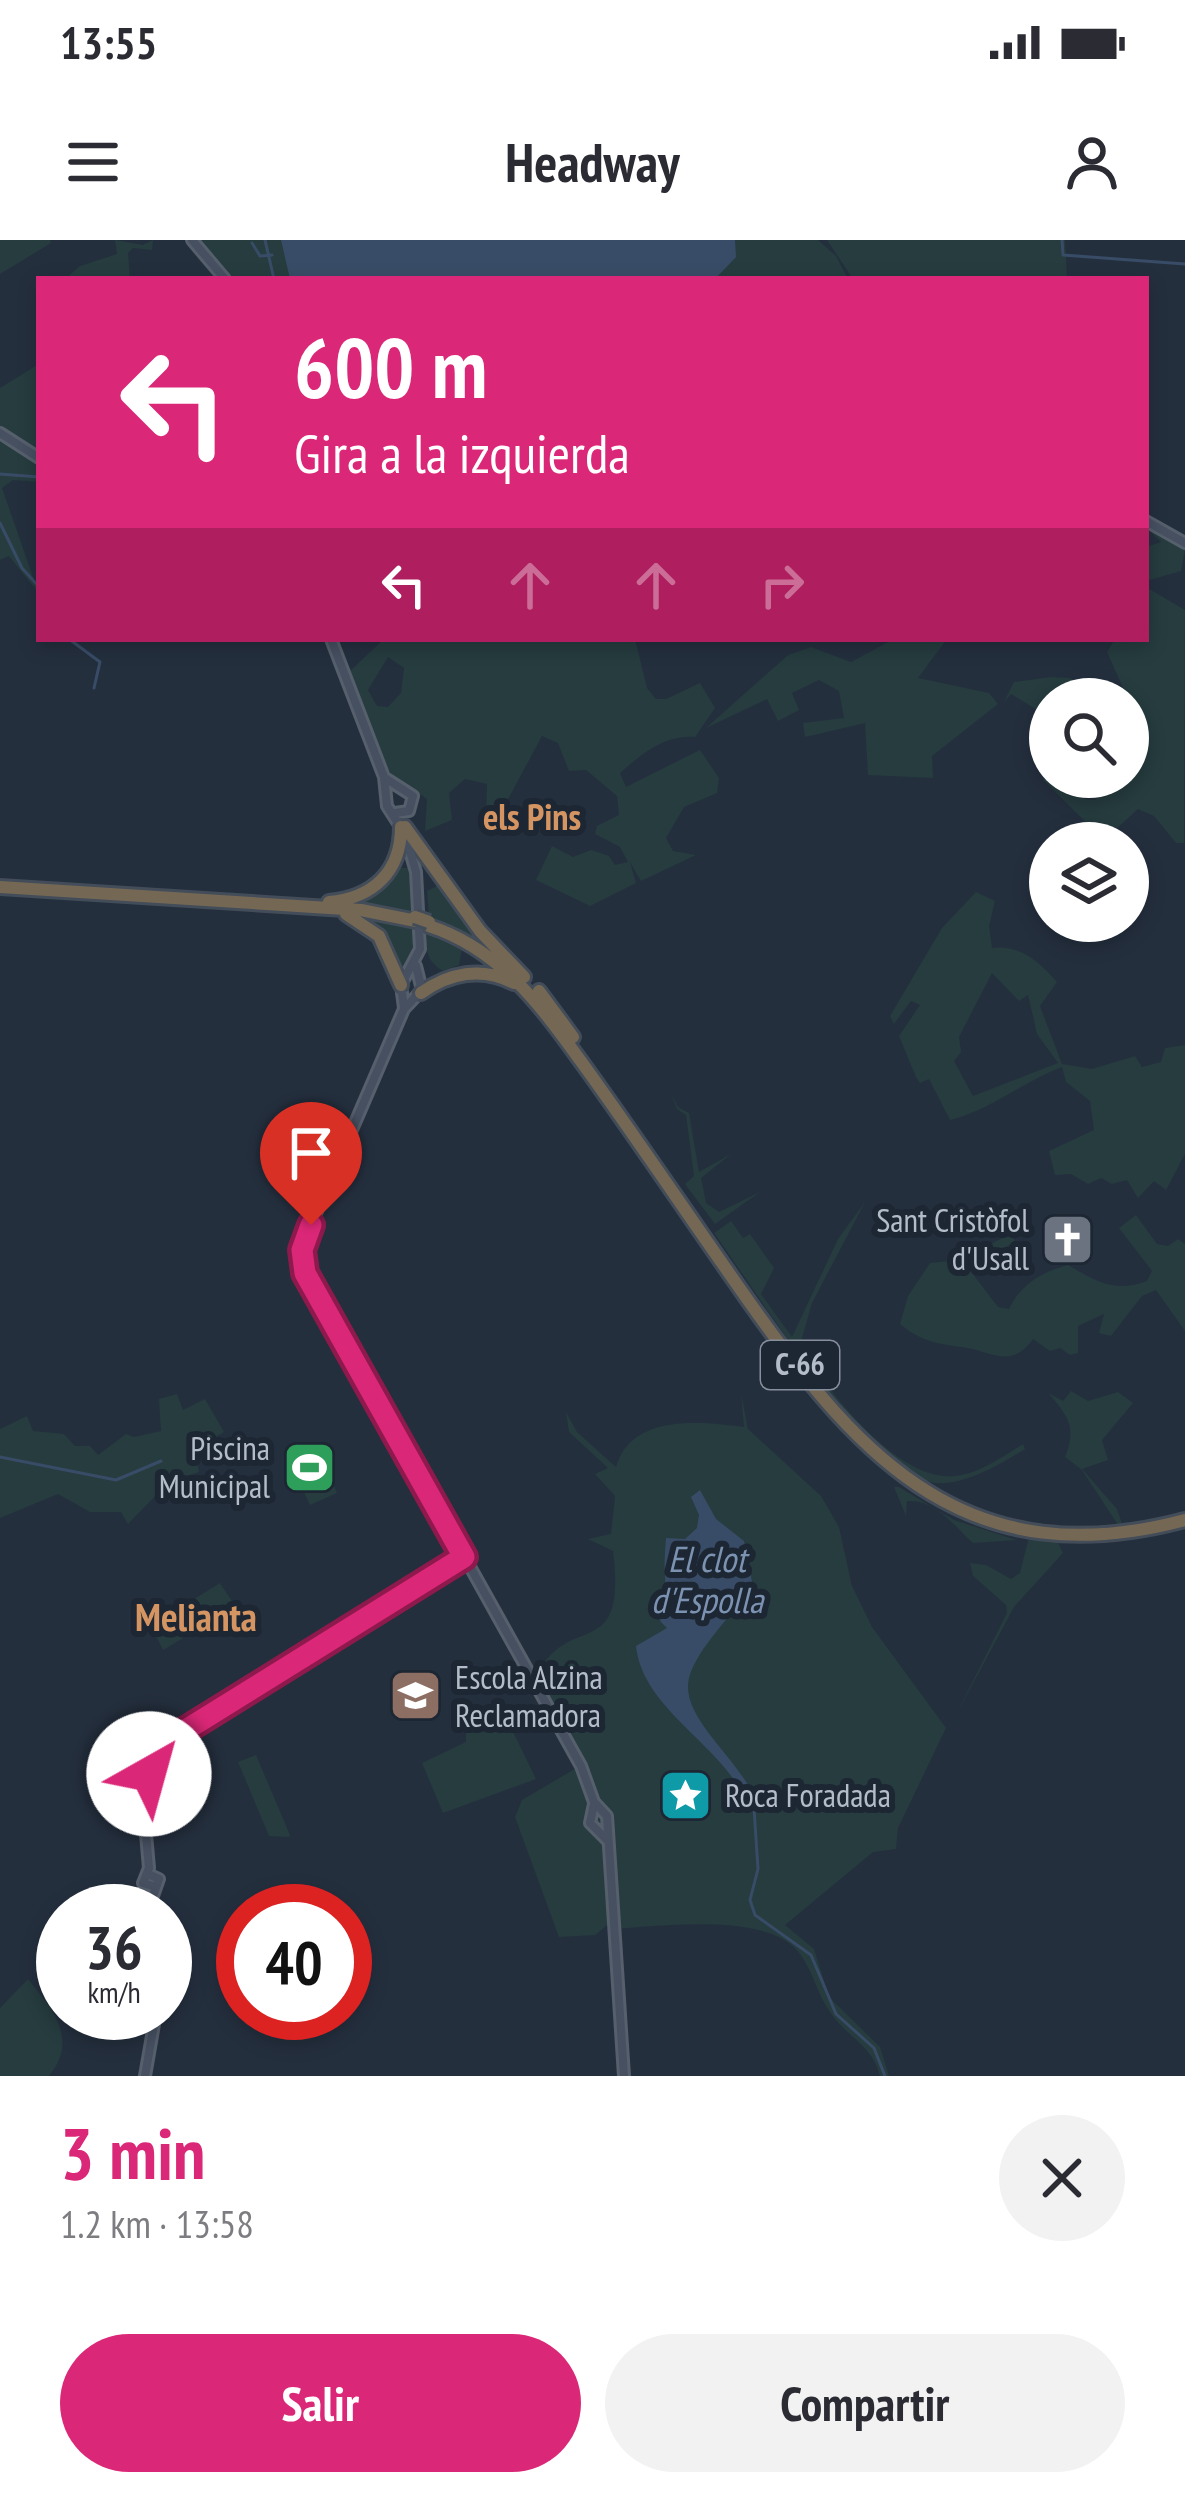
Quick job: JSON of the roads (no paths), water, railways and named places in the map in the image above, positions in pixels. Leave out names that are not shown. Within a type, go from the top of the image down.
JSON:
[{"type":"highway","points":[[317,906],[361,896],[381,883],[397,857],[402,822]]},
{"type":"highway","points":[[402,822],[480,931],[550,1004],[576,1044]]},
{"type":"highway","name":"C-66","points":[[0,885],[317,906],[422,921],[475,948],[534,998],[796,1368],[880,1461],[955,1507],[1024,1528],[1101,1534],[1185,1518]]},
{"type":"highway","points":[[317,906],[368,925],[411,988],[478,973],[506,979],[534,998]]},
{"type":"highway","name":"C-66","points":[[422,921],[504,963],[576,1044],[782,1340],[847,1423],[881,1455],[956,1501],[1023,1522],[1101,1530],[1185,1518]]},
{"type":"main road","points":[[192,240],[222,276]]},
{"type":"main road","points":[[0,433],[36,456]]},
{"type":"main road","points":[[1149,522],[1185,543]]},
{"type":"main road","points":[[332,642],[384,777],[387,806],[402,822],[421,906],[416,966],[404,1009],[301,1257],[581,1766],[610,1846],[624,2076]]},
{"type":"main road","points":[[384,777],[412,796],[402,822]]},
{"type":"main road","points":[[388,794],[400,787]]},
{"type":"main road","points":[[141,1777],[149,1756],[160,1746],[464,1557]]},
{"type":"main road","points":[[149,1756],[137,1756],[151,1884]]},
{"type":"main road","points":[[596,1808],[589,1821],[601,1826]]},
{"type":"main road","points":[[145,2076],[152,2040]]},
{"type":"water","points":[[281,240],[735,240],[736,257],[718,276],[289,276]]},
{"type":"water","name":"El clot d'Espolla","points":[[700,1490],[716,1519],[744,1541],[753,1587],[700,1655],[689,1678],[689,1693],[703,1725],[750,1789],[757,1805],[750,1809],[723,1766],[654,1690],[636,1646],[667,1628],[657,1615],[665,1585],[666,1538],[685,1539],[697,1528],[699,1515],[691,1497]]},
{"type":"waterway","points":[[265,240],[273,276]]},
{"type":"waterway","points":[[1062,240],[1063,255],[1185,264]]},
{"type":"waterway","points":[[252,243],[260,256],[272,255]]},
{"type":"waterway","points":[[0,474],[36,477]]},
{"type":"waterway","points":[[0,523],[22,568],[36,584]]},
{"type":"waterway","points":[[73,642],[100,662],[94,688]]},
{"type":"waterway","points":[[0,1457],[116,1480],[161,1461]]},
{"type":"waterway","points":[[754,1808],[758,1869],[750,1900],[755,1915],[811,1955],[836,2014],[874,2048],[885,2076]]},
{"type":"place","name":"Sant Cristòfol d'Usall","points":[[1068,1239]]},
{"type":"place","name":"Piscina Municipal","points":[[309,1467]]},
{"type":"place","name":"Escola Alzina Reclamadora","points":[[416,1696]]},
{"type":"place","name":"Roca Foradada","points":[[686,1795]]},
{"type":"district","name":"els Pins","points":[[532,817]]},
{"type":"district","name":"Melianta","points":[[196,1617]]}]
